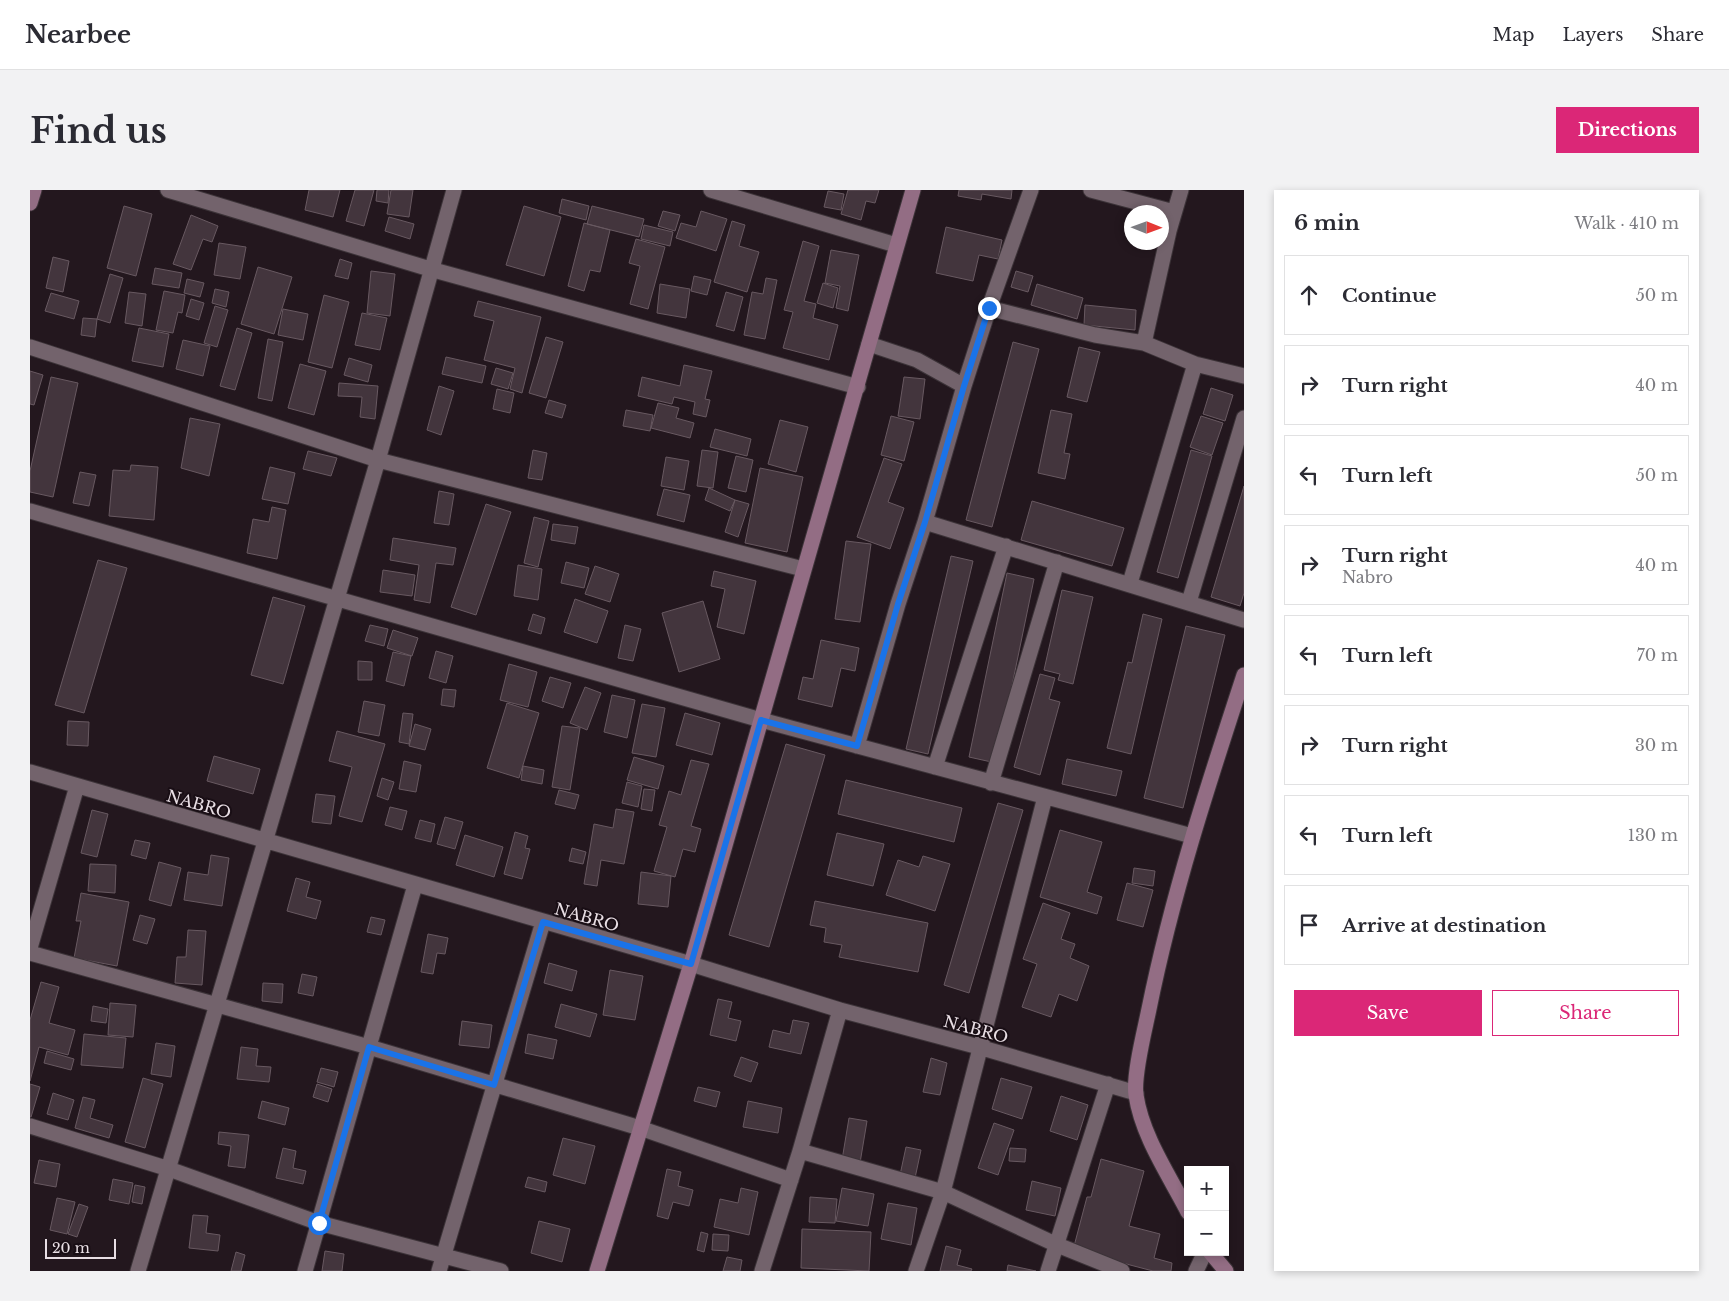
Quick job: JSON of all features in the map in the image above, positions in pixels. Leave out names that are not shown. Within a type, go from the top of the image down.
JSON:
[{"type":"street","points":[[30,203],[34,190]]},
{"type":"street","points":[[168,190],[430,268],[858,387]]},
{"type":"street","points":[[138,1271],[378,460],[430,268],[454,190]]},
{"type":"street","points":[[710,190],[896,244]]},
{"type":"street","points":[[597,1271],[691,964],[913,190]]},
{"type":"street","points":[[857,746],[964,386],[1030,190]]},
{"type":"street","points":[[1091,190],[1174,212]]},
{"type":"street","points":[[1144,343],[1174,212],[1181,190]]},
{"type":"street","points":[[989,308],[1095,335],[1144,343],[1195,364],[1244,376]]},
{"type":"street","points":[[869,344],[917,360],[964,386]]},
{"type":"street","points":[[30,347],[378,460],[803,569]]},
{"type":"street","points":[[1130,583],[1195,364]]},
{"type":"street","points":[[1189,602],[1244,418]]},
{"type":"street","points":[[30,511],[761,720],[1192,836]]},
{"type":"street","points":[[925,522],[1130,583],[1244,620]]},
{"type":"street","points":[[935,767],[1006,546]]},
{"type":"street","points":[[991,783],[1057,562]]},
{"type":"street","points":[[1187,1211],[1149,1138],[1136,1094],[1141,1048],[1156,974],[1192,836],[1244,675]]},
{"type":"street","name":"NABRO","points":[[30,772],[691,964],[840,1010],[979,1047],[1108,1084],[1136,1094]]},
{"type":"street","points":[[30,948],[77,786]]},
{"type":"street","points":[[916,1271],[943,1192],[1045,797]]},
{"type":"street","points":[[305,1271],[415,885]]},
{"type":"street","points":[[439,1271],[543,922]]},
{"type":"street","points":[[30,953],[369,1047],[640,1128],[790,1180]]},
{"type":"street","points":[[762,1271],[800,1151],[840,1010]]},
{"type":"street","points":[[1048,1271],[1055,1244],[1108,1084]]},
{"type":"street","points":[[30,1126],[169,1169],[319,1223],[501,1271]]},
{"type":"street","points":[[800,1151],[943,1192],[1055,1244],[1122,1271]]},
{"type":"street","points":[[1196,1271],[1203,1256]]},
{"type":"street","points":[[1213,1256],[1226,1271]]},
{"type":"building","points":[[309,190],[340,190],[333,217],[305,210]]},
{"type":"building","points":[[355,190],[374,190],[364,226],[346,221]]},
{"type":"building","points":[[377,190],[389,190],[388,203],[376,201]]},
{"type":"building","points":[[391,190],[413,190],[409,217],[387,214]]},
{"type":"building","points":[[848,190],[879,190],[875,203],[866,201],[861,220],[841,214]]},
{"type":"building","points":[[959,190],[1012,190],[1011,199],[982,194],[981,200],[958,196]]},
{"type":"building","points":[[828,191],[844,194],[841,210],[824,207]]},
{"type":"building","points":[[562,199],[589,206],[586,220],[559,213]]},
{"type":"building","points":[[124,206],[152,214],[136,276],[107,268]]},
{"type":"building","points":[[524,206],[561,217],[544,276],[506,265]]},
{"type":"building","points":[[592,206],[644,219],[639,237],[587,224]]},
{"type":"building","points":[[663,211],[680,215],[675,231],[658,226]]},
{"type":"building","points":[[701,211],[727,219],[716,251],[676,238],[681,223],[696,227]]},
{"type":"building","points":[[191,215],[218,226],[212,242],[203,239],[191,270],[173,264]]},
{"type":"building","points":[[389,217],[414,224],[410,239],[385,231]]},
{"type":"building","points":[[732,221],[745,225],[739,246],[759,252],[747,292],[714,282]]},
{"type":"building","points":[[584,223],[610,230],[600,272],[590,270],[584,291],[568,286]]},
{"type":"building","points":[[644,225],[673,232],[670,246],[641,239]]},
{"type":"building","points":[[946,227],[1002,240],[998,259],[979,255],[973,281],[936,273]]},
{"type":"building","points":[[636,239],[665,247],[648,309],[630,304],[640,266],[629,263]]},
{"type":"building","points":[[803,241],[819,246],[804,301],[816,304],[813,318],[838,325],[829,360],[783,348],[793,312],[784,310]]},
{"type":"building","points":[[219,243],[246,247],[240,279],[214,275]]},
{"type":"building","points":[[831,250],[859,255],[848,311],[836,308],[840,286],[825,283]]},
{"type":"building","points":[[53,257],[69,261],[63,292],[46,288]]},
{"type":"building","points":[[340,259],[352,263],[348,279],[335,276]]},
{"type":"building","points":[[258,267],[292,277],[274,334],[241,324]]},
{"type":"building","points":[[155,268],[182,273],[179,288],[152,284]]},
{"type":"building","points":[[371,271],[395,274],[390,316],[367,313]]},
{"type":"building","points":[[1016,271],[1033,276],[1028,292],[1011,287]]},
{"type":"building","points":[[110,274],[123,278],[110,323],[97,319]]},
{"type":"building","points":[[694,276],[711,280],[707,295],[691,291]]},
{"type":"building","points":[[766,278],[777,280],[765,339],[744,335],[752,292],[763,294]]},
{"type":"building","points":[[187,279],[204,283],[200,297],[184,293]]},
{"type":"building","points":[[823,283],[838,288],[833,308],[817,303]]},
{"type":"building","points":[[660,284],[690,289],[686,318],[657,313]]},
{"type":"building","points":[[1037,284],[1083,298],[1077,319],[1031,305]]},
{"type":"building","points":[[215,289],[229,292],[226,307],[212,303]]},
{"type":"building","points":[[164,291],[185,295],[182,313],[178,312],[173,333],[156,330]]},
{"type":"building","points":[[129,292],[146,294],[142,326],[125,323]]},
{"type":"building","points":[[726,292],[743,297],[734,331],[716,326]]},
{"type":"building","points":[[51,293],[79,301],[74,319],[45,311]]},
{"type":"building","points":[[324,295],[349,302],[332,368],[308,362]]},
{"type":"building","points":[[191,299],[204,303],[199,320],[186,316]]},
{"type":"building","points":[[478,301],[541,317],[522,393],[510,389],[515,368],[484,360],[494,321],[474,316]]},
{"type":"building","points":[[1085,305],[1136,310],[1135,330],[1084,325]]},
{"type":"building","points":[[215,306],[228,310],[217,347],[204,343]]},
{"type":"building","points":[[283,309],[308,314],[303,340],[278,335]]},
{"type":"building","points":[[362,313],[387,318],[380,350],[355,345]]},
{"type":"building","points":[[83,318],[97,319],[95,337],[81,335]]},
{"type":"building","points":[[139,328],[169,334],[163,367],[132,361]]},
{"type":"building","points":[[237,328],[252,333],[235,390],[220,386]]},
{"type":"building","points":[[546,337],[563,342],[546,398],[529,393]]},
{"type":"building","points":[[268,339],[283,342],[272,401],[258,398]]},
{"type":"building","points":[[183,340],[210,346],[203,376],[176,369]]},
{"type":"building","points":[[1013,342],[1039,349],[992,527],[966,520]]},
{"type":"building","points":[[1079,347],[1100,352],[1087,402],[1067,397]]},
{"type":"building","points":[[446,357],[486,366],[482,383],[442,374]]},
{"type":"building","points":[[349,358],[372,365],[368,382],[344,375]]},
{"type":"building","points":[[300,364],[326,371],[314,415],[288,408]]},
{"type":"building","points":[[684,365],[712,371],[705,399],[710,400],[706,417],[693,414],[695,402],[674,397],[672,404],[638,396],[642,377],[680,386]]},
{"type":"building","points":[[496,368],[513,373],[508,389],[491,384]]},
{"type":"building","points":[[30,371],[43,375],[34,405],[30,404]]},
{"type":"building","points":[[51,377],[78,383],[53,497],[30,492],[30,471]]},
{"type":"building","points":[[904,377],[925,379],[920,419],[898,416]]},
{"type":"building","points":[[339,383],[378,386],[375,419],[360,417],[362,397],[338,396]]},
{"type":"building","points":[[439,386],[454,391],[441,435],[427,430]]},
{"type":"building","points":[[1211,388],[1233,395],[1225,421],[1203,414]]},
{"type":"building","points":[[497,389],[514,393],[510,413],[493,409]]},
{"type":"building","points":[[549,400],[566,405],[562,418],[545,413]]},
{"type":"building","points":[[658,403],[679,408],[676,418],[694,423],[690,438],[651,428]]},
{"type":"building","points":[[626,410],[653,415],[650,431],[623,426]]},
{"type":"building","points":[[1051,410],[1072,414],[1064,453],[1070,454],[1065,479],[1038,473]]},
{"type":"building","points":[[891,416],[914,422],[904,461],[881,455]]},
{"type":"building","points":[[1201,416],[1223,423],[1212,455],[1190,447]]},
{"type":"building","points":[[190,418],[220,424],[209,476],[181,468]]},
{"type":"building","points":[[780,420],[808,427],[796,472],[768,464]]},
{"type":"building","points":[[715,429],[751,439],[747,456],[710,447]]},
{"type":"building","points":[[533,450],[547,453],[542,480],[528,478]]},
{"type":"building","points":[[702,450],[718,452],[713,488],[697,486]]},
{"type":"building","points":[[1191,450],[1212,456],[1178,578],[1157,572]]},
{"type":"building","points":[[308,451],[337,458],[331,476],[303,469]]},
{"type":"building","points":[[736,456],[753,460],[746,492],[728,488]]},
{"type":"building","points":[[666,457],[689,461],[684,490],[661,486]]},
{"type":"building","points":[[884,458],[902,464],[888,502],[904,508],[890,549],[857,537]]},
{"type":"building","points":[[131,465],[158,467],[154,520],[109,516],[113,470],[130,471]]},
{"type":"building","points":[[270,467],[295,473],[288,504],[262,499]]},
{"type":"building","points":[[760,468],[803,477],[787,552],[745,543]]},
{"type":"building","points":[[80,472],[96,475],[89,506],[73,503]]},
{"type":"building","points":[[1244,486],[1244,593],[1240,606],[1211,597]]},
{"type":"building","points":[[709,488],[735,500],[730,511],[705,500]]},
{"type":"building","points":[[664,489],[690,495],[684,522],[657,515]]},
{"type":"building","points":[[439,491],[454,494],[449,525],[434,523]]},
{"type":"building","points":[[735,500],[749,504],[738,537],[725,532]]},
{"type":"building","points":[[1032,501],[1124,528],[1112,566],[1021,540]]},
{"type":"building","points":[[486,504],[511,512],[476,615],[451,607]]},
{"type":"building","points":[[272,507],[286,510],[277,559],[247,553],[253,519],[269,522]]},
{"type":"building","points":[[534,517],[549,521],[538,567],[524,563]]},
{"type":"building","points":[[553,524],[578,527],[575,544],[551,540]]},
{"type":"building","points":[[393,538],[456,548],[453,565],[436,563],[430,603],[414,600],[419,565],[390,560]]},
{"type":"building","points":[[846,541],[871,544],[860,622],[835,619]]},
{"type":"building","points":[[951,556],[973,561],[928,754],[906,749]]},
{"type":"building","points":[[98,560],[127,568],[84,713],[55,705]]},
{"type":"building","points":[[566,562],[589,568],[584,588],[561,583]]},
{"type":"building","points":[[518,565],[542,569],[538,600],[514,596]]},
{"type":"building","points":[[595,566],[619,574],[610,602],[585,594]]},
{"type":"building","points":[[383,570],[415,575],[412,596],[380,592]]},
{"type":"building","points":[[714,571],[756,581],[744,634],[717,627],[725,589],[711,586]]},
{"type":"building","points":[[1007,573],[1034,579],[996,763],[969,757]]},
{"type":"building","points":[[1062,590],[1093,597],[1073,684],[1058,680],[1060,674],[1044,670]]},
{"type":"building","points":[[273,597],[305,606],[283,684],[251,675]]},
{"type":"building","points":[[575,599],[608,611],[597,643],[564,632]]},
{"type":"building","points":[[703,601],[720,659],[679,672],[662,613]]},
{"type":"building","points":[[533,614],[545,618],[541,634],[528,630]]},
{"type":"building","points":[[1143,614],[1162,619],[1131,754],[1107,748],[1128,662],[1132,663]]},
{"type":"building","points":[[370,625],[388,629],[384,646],[365,641]]},
{"type":"building","points":[[625,625],[641,629],[633,661],[618,658]]},
{"type":"building","points":[[1186,626],[1225,635],[1183,808],[1144,798]]},
{"type":"building","points":[[393,630],[418,638],[412,656],[387,648]]},
{"type":"building","points":[[821,640],[859,648],[855,671],[841,668],[832,707],[798,699],[803,677],[813,679]]},
{"type":"building","points":[[436,651],[453,656],[446,683],[429,678]]},
{"type":"building","points":[[393,652],[411,656],[404,686],[386,681]]},
{"type":"building","points":[[358,661],[372,662],[372,680],[358,680]]},
{"type":"building","points":[[509,664],[537,672],[528,707],[500,700]]},
{"type":"building","points":[[1040,674],[1055,678],[1049,699],[1060,702],[1040,775],[1014,767]]},
{"type":"building","points":[[550,677],[571,683],[563,708],[542,701]]},
{"type":"building","points":[[585,687],[601,693],[587,730],[570,723]]},
{"type":"building","points":[[443,689],[456,690],[454,707],[441,705]]},
{"type":"building","points":[[612,695],[635,700],[627,738],[604,732]]},
{"type":"building","points":[[364,701],[385,705],[379,736],[358,732]]},
{"type":"building","points":[[507,703],[539,713],[519,778],[487,768]]},
{"type":"building","points":[[642,704],[665,708],[656,757],[632,753]]},
{"type":"building","points":[[403,713],[413,714],[409,744],[399,742]]},
{"type":"building","points":[[685,713],[720,723],[712,755],[676,745]]},
{"type":"building","points":[[68,721],[89,722],[88,746],[67,745]]},
{"type":"building","points":[[415,724],[431,729],[425,750],[409,746]]},
{"type":"building","points":[[562,726],[580,728],[570,790],[552,787]]},
{"type":"building","points":[[337,731],[385,744],[362,822],[339,816],[352,767],[329,761]]},
{"type":"building","points":[[786,744],[825,755],[769,947],[729,935]]},
{"type":"building","points":[[214,756],[260,769],[253,794],[207,781]]},
{"type":"building","points":[[634,757],[664,766],[658,789],[627,780]]},
{"type":"building","points":[[1067,759],[1122,771],[1116,796],[1062,784]]},
{"type":"building","points":[[691,760],[709,764],[691,826],[701,829],[695,852],[683,849],[675,877],[654,871],[667,827],[659,825],[669,791],[681,795]]},
{"type":"building","points":[[404,761],[421,765],[416,792],[399,789]]},
{"type":"building","points":[[523,766],[544,770],[542,784],[521,780]]},
{"type":"building","points":[[382,778],[394,782],[388,800],[377,796]]},
{"type":"building","points":[[846,780],[962,808],[954,842],[838,814]]},
{"type":"building","points":[[627,782],[642,786],[638,807],[622,803]]},
{"type":"building","points":[[644,789],[655,790],[652,811],[641,809]]},
{"type":"building","points":[[559,790],[579,795],[575,809],[555,804]]},
{"type":"building","points":[[316,794],[335,796],[331,824],[312,822]]},
{"type":"building","points":[[998,803],[1023,810],[969,993],[944,985]]},
{"type":"building","points":[[390,807],[407,811],[402,830],[385,825]]},
{"type":"building","points":[[616,809],[634,812],[624,864],[601,860],[597,886],[584,884],[594,824],[613,828]]},
{"type":"building","points":[[92,810],[108,814],[97,857],[81,853]]},
{"type":"building","points":[[445,817],[463,822],[455,849],[437,844]]},
{"type":"building","points":[[420,820],[435,824],[431,842],[415,838]]},
{"type":"building","points":[[1060,830],[1102,842],[1087,892],[1102,897],[1097,914],[1040,897]]},
{"type":"building","points":[[515,832],[528,836],[525,848],[530,849],[522,879],[504,874]]},
{"type":"building","points":[[837,833],[884,844],[873,886],[827,875]]},
{"type":"building","points":[[465,835],[503,847],[494,877],[456,865]]},
{"type":"building","points":[[135,840],[150,843],[146,859],[131,855]]},
{"type":"building","points":[[572,848],[586,852],[583,864],[569,861]]},
{"type":"building","points":[[211,855],[229,858],[222,906],[184,900],[188,872],[208,875]]},
{"type":"building","points":[[923,856],[950,864],[935,911],[886,895],[898,860],[919,867]]},
{"type":"building","points":[[159,862],[181,868],[171,906],[149,900]]},
{"type":"building","points":[[90,864],[116,865],[115,893],[88,891]]},
{"type":"building","points":[[1134,868],[1155,871],[1153,886],[1132,883]]},
{"type":"building","points":[[641,872],[671,876],[668,907],[638,904]]},
{"type":"building","points":[[296,878],[310,882],[306,897],[321,901],[316,919],[287,911]]},
{"type":"building","points":[[1127,883],[1153,890],[1143,927],[1117,920]]},
{"type":"building","points":[[81,893],[129,902],[117,966],[74,958],[81,921],[76,921]]},
{"type":"building","points":[[815,901],[928,923],[918,972],[839,957],[842,945],[824,942],[826,928],[810,925]]},
{"type":"building","points":[[1043,903],[1070,913],[1061,939],[1075,944],[1070,958],[1089,966],[1077,1001],[1059,994],[1051,1017],[1022,1007],[1037,964],[1023,959]]},
{"type":"building","points":[[140,915],[155,919],[147,944],[133,940]]},
{"type":"building","points":[[371,917],[385,920],[381,935],[367,932]]},
{"type":"building","points":[[188,930],[206,931],[202,985],[175,983],[177,957],[186,957]]},
{"type":"building","points":[[428,934],[448,938],[445,954],[437,953],[433,974],[421,972]]},
{"type":"building","points":[[549,963],[577,971],[572,991],[544,983]]},
{"type":"building","points":[[610,970],[643,976],[635,1020],[603,1015]]},
{"type":"building","points":[[302,974],[317,977],[313,996],[298,993]]},
{"type":"building","points":[[41,982],[59,987],[49,1023],[75,1030],[68,1055],[39,1047],[30,1081],[30,1020]]},
{"type":"building","points":[[263,983],[283,984],[282,1003],[262,1001]]},
{"type":"building","points":[[718,999],[732,1002],[728,1018],[741,1021],[736,1041],[710,1035]]},
{"type":"building","points":[[110,1003],[136,1005],[133,1037],[108,1035]]},
{"type":"building","points":[[561,1004],[597,1014],[590,1037],[555,1027]]},
{"type":"building","points":[[93,1006],[108,1009],[106,1023],[91,1021]]},
{"type":"building","points":[[793,1020],[809,1023],[801,1054],[769,1047],[773,1030],[790,1034]]},
{"type":"building","points":[[462,1021],[492,1025],[489,1048],[459,1045]]},
{"type":"building","points":[[84,1034],[126,1038],[123,1068],[81,1065]]},
{"type":"building","points":[[528,1034],[557,1040],[553,1059],[525,1053]]},
{"type":"building","points":[[156,1043],[175,1046],[171,1077],[151,1074]]},
{"type":"building","points":[[241,1047],[258,1049],[256,1066],[271,1067],[269,1082],[237,1079]]},
{"type":"building","points":[[47,1051],[74,1059],[71,1070],[44,1063]]},
{"type":"building","points":[[741,1057],[758,1063],[751,1082],[734,1076]]},
{"type":"building","points":[[931,1058],[947,1063],[940,1095],[923,1092]]},
{"type":"building","points":[[321,1068],[338,1072],[334,1087],[317,1082]]},
{"type":"building","points":[[143,1078],[163,1084],[145,1148],[125,1142]]},
{"type":"building","points":[[1001,1078],[1032,1087],[1022,1119],[992,1109]]},
{"type":"building","points":[[30,1084],[40,1087],[31,1117],[30,1117]]},
{"type":"building","points":[[317,1084],[332,1089],[328,1102],[313,1097]]},
{"type":"building","points":[[698,1087],[720,1092],[716,1107],[694,1101]]},
{"type":"building","points":[[53,1093],[74,1100],[68,1120],[47,1114]]},
{"type":"building","points":[[1061,1096],[1088,1105],[1077,1140],[1050,1131]]},
{"type":"building","points":[[83,1097],[95,1100],[90,1118],[113,1125],[109,1138],[75,1128]]},
{"type":"building","points":[[262,1101],[289,1108],[285,1125],[258,1118]]},
{"type":"building","points":[[748,1101],[782,1108],[778,1133],[743,1127]]},
{"type":"building","points":[[849,1118],[867,1121],[860,1163],[842,1160]]},
{"type":"building","points":[[994,1123],[1014,1130],[998,1175],[978,1168]]},
{"type":"building","points":[[219,1132],[249,1135],[245,1168],[228,1166],[231,1146],[218,1144]]},
{"type":"building","points":[[563,1138],[595,1146],[585,1184],[553,1175]]},
{"type":"building","points":[[906,1147],[921,1150],[915,1178],[900,1175]]},
{"type":"building","points":[[283,1148],[296,1151],[293,1168],[306,1171],[303,1184],[276,1178]]},
{"type":"building","points":[[1010,1148],[1026,1149],[1025,1162],[1009,1161]]},
{"type":"building","points":[[1101,1159],[1144,1171],[1129,1226],[1160,1234],[1154,1258],[1172,1263],[1171,1271],[1153,1271],[1073,1250],[1087,1197],[1091,1197]]},
{"type":"building","points":[[39,1160],[60,1164],[56,1187],[34,1183]]},
{"type":"building","points":[[667,1169],[681,1172],[678,1186],[693,1190],[689,1206],[673,1202],[668,1219],[657,1216]]},
{"type":"building","points":[[528,1177],[547,1182],[545,1192],[525,1187]]},
{"type":"building","points":[[113,1179],[133,1183],[129,1204],[109,1200]]},
{"type":"building","points":[[1032,1181],[1061,1188],[1055,1216],[1026,1210]]},
{"type":"building","points":[[135,1185],[145,1187],[142,1204],[132,1202]]},
{"type":"building","points":[[741,1188],[758,1192],[749,1235],[714,1227],[720,1199],[738,1203]]},
{"type":"building","points":[[842,1188],[874,1194],[868,1226],[836,1221]]},
{"type":"building","points":[[810,1197],[837,1199],[835,1223],[809,1222]]},
{"type":"building","points":[[57,1198],[75,1202],[67,1234],[50,1230]]},
{"type":"building","points":[[888,1203],[917,1208],[911,1245],[881,1239]]},
{"type":"building","points":[[79,1204],[88,1207],[77,1237],[68,1234]]},
{"type":"building","points":[[193,1215],[208,1216],[206,1233],[220,1235],[218,1251],[189,1248]]},
{"type":"building","points":[[539,1221],[570,1229],[562,1262],[531,1253]]},
{"type":"building","points":[[802,1229],[871,1232],[869,1271],[801,1268]]},
{"type":"building","points":[[701,1232],[708,1234],[704,1252],[697,1250]]},
{"type":"building","points":[[713,1234],[729,1235],[728,1251],[712,1250]]},
{"type":"building","points":[[946,1246],[961,1250],[957,1265],[972,1269],[971,1271],[940,1271]]},
{"type":"building","points":[[325,1251],[344,1254],[342,1271],[322,1271]]},
{"type":"building","points":[[236,1252],[245,1255],[241,1271],[231,1271]]},
{"type":"building","points":[[727,1257],[742,1260],[740,1271],[723,1271]]},
{"type":"building","points":[[1008,1265],[1036,1271],[1007,1271]]},
{"type":"route","points":[[319,1223],[369,1047],[494,1085],[543,922],[691,964],[761,720],[857,746],[898,604],[925,522],[964,386],[989,308]]}]
